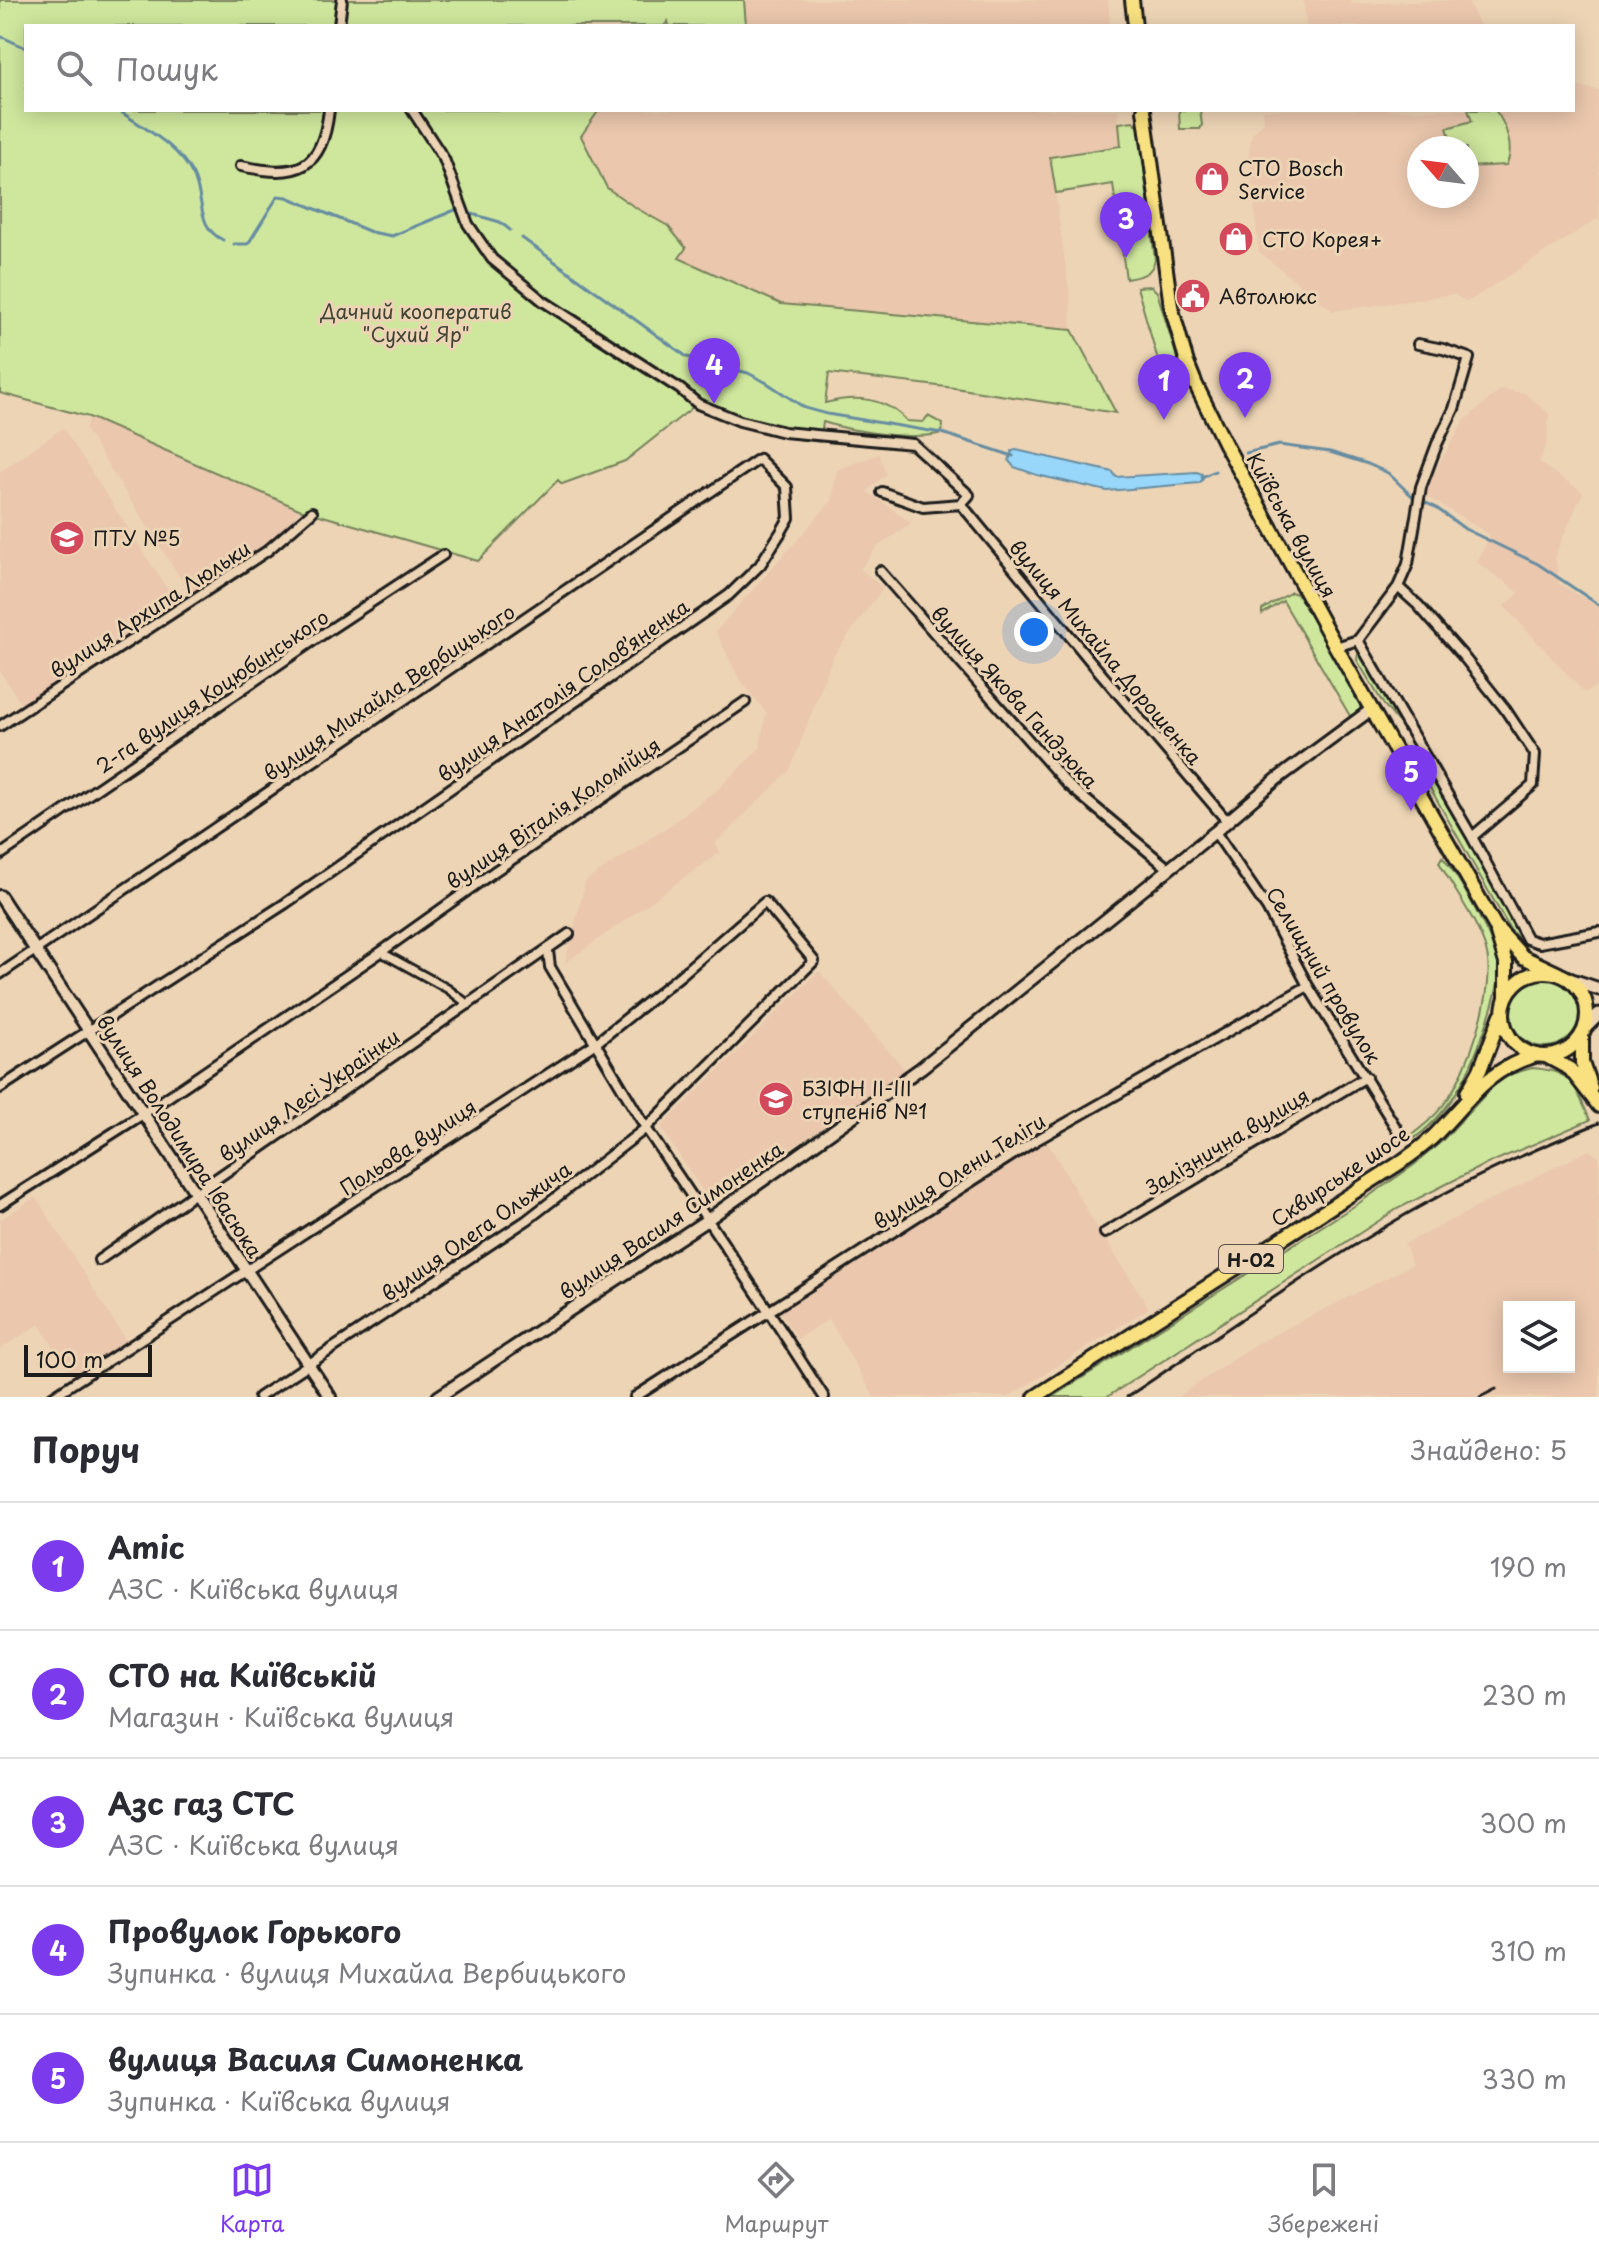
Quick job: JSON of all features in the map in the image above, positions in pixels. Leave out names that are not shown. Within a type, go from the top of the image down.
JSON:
[{"type":"main road","points":[[1132,0],[1135,24]]},
{"type":"main road","name":"Київська вулиця","points":[[1144,112],[1171,306],[1187,363],[1219,433],[1336,647],[1495,926],[1523,957],[1564,976]]},
{"type":"main road","name":"Київська вулиця","points":[[1495,926],[1506,963],[1504,1005]]},
{"type":"main road","name":"Н-02","points":[[1504,1005],[1519,980],[1528,975],[1537,972],[1564,976]]},
{"type":"main road","points":[[1564,976],[1599,989]]},
{"type":"main road","points":[[1564,976],[1579,989],[1584,1000],[1587,1012],[1582,1063],[1598,1104]]},
{"type":"main road","points":[[1504,1005],[1503,1021],[1514,1043],[1570,1069],[1598,1104]]},
{"type":"main road","name":"Сквирське шосе","points":[[1457,1109],[1480,1070],[1504,1005]]},
{"type":"main road","points":[[1542,1055],[1565,1050],[1599,1014]]},
{"type":"main road","name":"Сквирське шосе","points":[[1035,1397],[1398,1164],[1433,1137],[1457,1109],[1501,1069],[1542,1055]]},
{"type":"street","points":[[339,24],[342,0]]},
{"type":"street","points":[[241,166],[264,171],[290,171],[305,165],[321,147],[329,112]]},
{"type":"street","name":"вулиця Михайла Дорошенка","points":[[413,112],[444,159],[468,224],[492,259],[543,301],[680,389],[698,404],[740,421],[784,432],[913,444],[969,495],[961,504],[1227,821]]},
{"type":"street","points":[[1336,647],[1358,640],[1398,587],[1408,564],[1419,493],[1454,409],[1469,358],[1418,344]]},
{"type":"street","name":"вулиця Анатолія Соловʼяненка","points":[[0,1088],[277,910],[729,595],[760,565],[789,518],[787,487],[759,459]]},
{"type":"street","name":"вулиця Михайла Вербицького","points":[[0,974],[759,459]]},
{"type":"street","points":[[882,492],[923,507],[961,504]]},
{"type":"street","name":"вулиця Архипа Люльки","points":[[0,726],[267,551],[312,512]]},
{"type":"street","name":"2-га вулиця Коцюбинського","points":[[0,855],[443,555]]},
{"type":"street","name":"вулиця Якова Гандзюка","points":[[880,571],[1067,784],[1169,869]]},
{"type":"street","points":[[1398,587],[1463,656],[1505,709],[1535,754],[1533,785],[1472,837]]},
{"type":"street","points":[[1358,640],[1527,939],[1539,943],[1599,932]]},
{"type":"street","name":"вулиця Віталія Коломійця","points":[[0,1205],[143,1114],[745,702]]},
{"type":"street","name":"вулиця Василя Симоненка","points":[[438,1397],[707,1220],[921,1068],[1277,779],[1372,709]]},
{"type":"street","name":"Селищний провулок","points":[[1215,832],[1267,908],[1308,986],[1401,1136]]},
{"type":"street","name":"вулиця Володимира Івасюка","points":[[0,896],[330,1397]]},
{"type":"street","name":"Польова вулиця","points":[[52,1397],[596,1043],[765,902]]},
{"type":"street","name":"вулиця Олега Ольжича","points":[[259,1397],[527,1220],[646,1128],[814,961],[765,902]]},
{"type":"street","name":"вулиця Лесі Українки","points":[[99,1260],[569,934]]},
{"type":"street","points":[[548,951],[550,967],[646,1128],[824,1397]]},
{"type":"street","points":[[381,952],[448,989],[469,1005]]},
{"type":"street","name":"вулиця Олени Теліги","points":[[635,1397],[1033,1142],[1308,986]]},
{"type":"street","name":"Залізнична вулиця","points":[[1105,1233],[1366,1077]]},
{"type":"shaded area","points":[[679,0],[1108,0],[1110,24],[665,24]]},
{"type":"shaded area","points":[[1303,0],[1351,0],[1352,4],[1467,0],[1479,24],[1307,24]]},
{"type":"shaded area","points":[[1575,86],[1599,90],[1599,221],[1597,219],[1472,299],[1466,301],[1450,295],[1333,311],[1259,252],[1249,153],[1252,134],[1264,122],[1263,112],[1575,112]]},
{"type":"shaded area","points":[[598,112],[1118,112],[1121,146],[1050,157],[1072,330],[781,304],[678,257],[686,247],[607,188],[581,136]]},
{"type":"shaded area","points":[[1501,389],[1525,393],[1549,414],[1547,441],[1539,463],[1583,492],[1555,555],[1559,584],[1599,607],[1599,684],[1585,693],[1504,606],[1520,593],[1477,562],[1490,535],[1427,496],[1429,480],[1465,420]]},
{"type":"shaded area","points":[[89,417],[299,509],[289,530],[190,593],[85,429]]},
{"type":"shaded area","name":"ПТУ №5","points":[[63,428],[177,604],[22,705],[0,671],[0,472]]},
{"type":"shaded area","points":[[879,454],[886,474],[867,491],[911,523],[877,547],[860,569],[883,588],[833,656],[790,770],[715,844],[720,852],[565,963],[586,881],[718,789],[760,748],[766,712],[738,677],[716,631],[832,501],[837,470]]},
{"type":"shaded area","name":"БЗІФН ІІ-ІІІ ступенів №1","points":[[819,971],[905,1070],[711,1204],[661,1127]]},
{"type":"shaded area","points":[[1045,1138],[1149,1308],[1008,1397],[874,1397],[829,1319],[798,1339],[778,1309]]},
{"type":"shaded area","points":[[1589,1150],[1599,1157],[1599,1397],[1178,1397],[1256,1344],[1412,1265],[1405,1244]]},
{"type":"shaded area","points":[[36,1197],[126,1341],[72,1376],[39,1324],[0,1349],[0,1220]]},
{"type":"green space","name":"Дачний кооператив \"Сухий Яр\"","points":[[0,0],[744,0],[746,24],[669,24],[668,21],[666,24],[24,24],[24,112],[598,112],[581,136],[607,188],[668,226],[686,248],[679,258],[781,304],[1072,330],[1116,413],[955,388],[829,373],[825,403],[847,399],[869,400],[889,407],[907,421],[923,422],[928,416],[943,424],[942,433],[916,436],[882,434],[823,422],[820,442],[783,437],[693,407],[625,461],[562,484],[558,480],[478,561],[299,509],[89,417],[0,393]]},
{"type":"green space","points":[[1179,112],[1200,112],[1200,129],[1180,129]]},
{"type":"green space","points":[[1469,112],[1496,112],[1506,129],[1509,144],[1506,165],[1479,166],[1479,136],[1450,136],[1447,128],[1472,121]]},
{"type":"green space","points":[[1133,121],[1139,127],[1155,260],[1148,272],[1126,279],[1113,184],[1056,193],[1050,157],[1121,146],[1119,123]]},
{"type":"green space","points":[[1151,286],[1157,292],[1180,368],[1179,378],[1172,387],[1166,388],[1137,287]]},
{"type":"green space","points":[[1291,592],[1299,595],[1306,604],[1360,701],[1360,712],[1350,716],[1283,601],[1262,614],[1262,610]]},
{"type":"green space","points":[[1358,654],[1362,655],[1400,722],[1384,705],[1357,660]]},
{"type":"green space","points":[[1411,748],[1415,748],[1525,941],[1511,931],[1412,756]]},
{"type":"green space","points":[[1442,857],[1484,926],[1499,966],[1498,980],[1482,1038],[1468,1072],[1438,1117],[1409,1142],[1409,1137],[1445,1103],[1463,1072],[1478,1030],[1487,986],[1486,950],[1471,916],[1439,862]]},
{"type":"green space","points":[[1538,979],[1552,979],[1564,984],[1574,994],[1579,1013],[1574,1032],[1564,1042],[1552,1047],[1538,1047],[1526,1042],[1516,1032],[1511,1020],[1511,1006],[1516,994],[1526,984]]},
{"type":"green space","points":[[1532,1068],[1557,1072],[1571,1082],[1590,1120],[1480,1167],[1397,1209],[1107,1397],[1052,1397],[1359,1203],[1441,1142],[1497,1082],[1508,1075]]},
{"type":"water","points":[[1012,451],[1113,472],[1116,477],[1197,472],[1202,474],[1203,479],[1199,483],[1107,491],[1014,467],[1009,461]]},
{"type":"waterway","points":[[0,36],[24,47]]},
{"type":"waterway","points":[[121,112],[160,138],[187,165],[197,184],[205,220],[214,234],[223,240]]},
{"type":"waterway","points":[[234,244],[248,244],[278,196],[371,232],[392,236],[455,210]]},
{"type":"waterway","points":[[472,214],[500,222],[510,230]]},
{"type":"waterway","points":[[522,238],[687,357],[748,373],[805,408],[942,433],[1013,456]]},
{"type":"waterway","points":[[1246,453],[1279,445],[1330,452],[1368,464],[1388,473],[1413,497],[1435,507],[1465,529],[1538,564],[1599,605]]},
{"type":"waterway","points":[[1202,477],[1215,471]]},
{"type":"railway","points":[[1127,1397],[1375,1232],[1504,1164],[1599,1123]]},
{"type":"railway","points":[[1480,1397],[1496,1389]]},
{"type":"place","name":"СТО Bosch Service","points":[[1212,179]]},
{"type":"place","name":"СТО Корея+","points":[[1236,239]]},
{"type":"place","name":"Азс газ СТС","points":[[1126,258]]},
{"type":"place","name":"Автолюкс","points":[[1193,296]]},
{"type":"place","name":"Провулок Горького","points":[[714,404]]},
{"type":"place","name":"СТО на Київській","points":[[1245,418]]},
{"type":"place","name":"Amic","points":[[1164,420]]},
{"type":"place","name":"ПТУ №5","points":[[67,538]]},
{"type":"place","name":"вулиця Василя Симоненка","points":[[1411,811]]},
{"type":"place","name":"БЗІФН ІІ-ІІІ ступенів №1","points":[[776,1099]]}]
